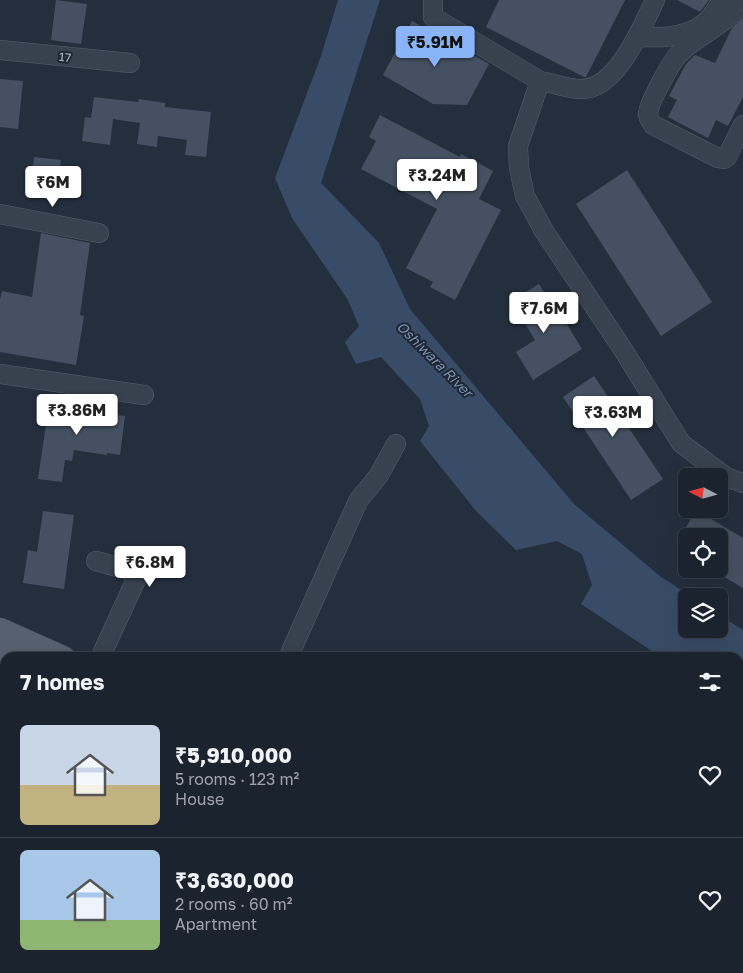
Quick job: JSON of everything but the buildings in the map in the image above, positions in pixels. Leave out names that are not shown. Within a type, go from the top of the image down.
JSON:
[{"type":"main road","points":[[0,630],[48,652]]},
{"type":"street","points":[[433,0],[433,17],[540,81],[581,90],[592,88],[603,82],[613,73],[637,38],[655,0]]},
{"type":"street","points":[[637,38],[672,36],[692,30],[710,18],[736,5]]},
{"type":"street","points":[[736,5],[716,28],[688,45],[678,54],[650,104],[648,115],[653,125],[718,158],[724,159],[727,157],[743,125]]},
{"type":"street","name":"17","points":[[0,50],[130,64]]},
{"type":"street","points":[[540,81],[518,146],[519,168],[525,196],[544,231],[622,348],[681,442],[726,477],[743,483]]},
{"type":"street","points":[[0,214],[99,233]]},
{"type":"street","points":[[0,374],[144,395]]},
{"type":"street","points":[[291,652],[358,501],[379,475],[396,444]]},
{"type":"street","points":[[96,562],[139,573],[103,652]]},
{"type":"water","name":"Oshiwara River","points":[[338,0],[380,0],[321,183],[379,243],[410,309],[574,504],[661,577],[678,588],[678,638],[728,638],[728,621],[743,630],[743,652],[653,652],[581,604],[592,585],[582,554],[557,541],[516,550],[477,512],[420,441],[429,426],[420,399],[381,357],[356,364],[345,342],[359,326],[348,300],[292,218],[275,178],[321,56]]}]
